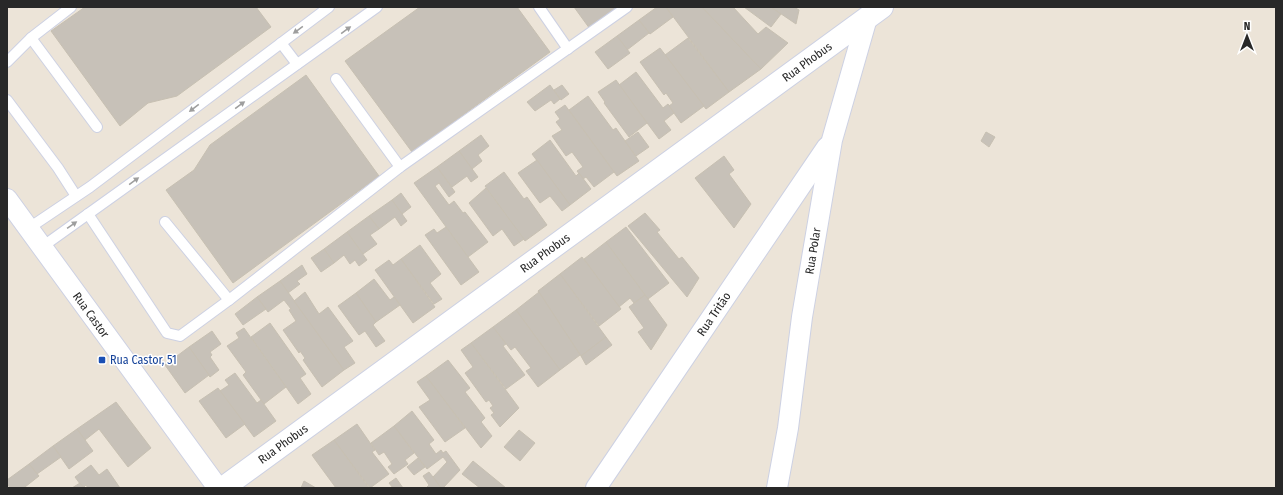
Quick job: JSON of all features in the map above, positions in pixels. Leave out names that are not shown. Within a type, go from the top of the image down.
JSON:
[{"type":"street","name":"Rua Polar","points":[[777,488],[788,428],[806,294],[832,140],[874,12]]},
{"type":"street","name":"Rua Phobus","points":[[223,488],[874,12]]},
{"type":"street","name":"Rua Tritão","points":[[596,488],[832,140]]},
{"type":"street","name":"Rua Castor","points":[[7,199],[218,488]]},
{"type":"lane","points":[[7,62],[31,38],[71,7]]},
{"type":"lane","points":[[29,228],[90,187],[329,7]]},
{"type":"lane","points":[[42,247],[377,7]]},
{"type":"lane","points":[[539,7],[568,49]]},
{"type":"lane","points":[[88,214],[167,333],[180,336],[229,300],[400,167],[627,7]]},
{"type":"lane","points":[[31,38],[97,127]]},
{"type":"lane","points":[[281,43],[297,64]]},
{"type":"lane","points":[[336,79],[400,167]]},
{"type":"lane","points":[[7,100],[58,168],[76,196]]},
{"type":"lane","points":[[165,222],[229,300]]},
{"type":"building","points":[[85,7],[256,7],[271,27],[177,96],[148,103],[120,126],[51,31]]},
{"type":"building","points":[[420,7],[517,7],[550,52],[412,152],[345,61]]},
{"type":"building","points":[[574,7],[619,7],[590,29]]},
{"type":"building","points":[[657,7],[666,7],[673,17],[650,34],[639,20]]},
{"type":"building","points":[[666,7],[702,7],[761,69],[729,92]]},
{"type":"building","points":[[702,7],[733,7],[758,34],[766,27],[788,43],[761,69]]},
{"type":"building","points":[[744,7],[771,7],[781,14],[771,27]]},
{"type":"building","points":[[771,7],[794,7],[799,10],[796,24]]},
{"type":"building","points":[[639,20],[649,33],[627,50],[617,36]]},
{"type":"building","points":[[617,36],[630,53],[608,69],[595,52]]},
{"type":"building","points":[[688,38],[729,92],[706,109],[665,55]]},
{"type":"building","points":[[660,48],[704,106],[681,123],[669,106],[673,103],[666,93],[664,95],[640,62]]},
{"type":"building","points":[[636,72],[663,108],[668,104],[674,113],[664,121],[671,130],[659,139],[619,85]]},
{"type":"building","points":[[306,75],[379,176],[233,283],[166,190],[194,170],[210,145]]},
{"type":"building","points":[[616,80],[647,123],[629,137],[604,103],[605,102],[598,92]]},
{"type":"building","points":[[550,85],[560,99],[554,104],[551,100],[535,111],[527,102]]},
{"type":"building","points":[[562,85],[569,94],[561,100],[554,90]]},
{"type":"building","points":[[588,96],[613,130],[616,128],[639,161],[617,176],[569,110]]},
{"type":"building","points":[[565,105],[614,172],[594,187],[586,177],[583,179],[577,171],[583,167],[572,152],[566,156],[552,136],[562,130],[556,122],[560,119],[555,112]]},
{"type":"building","points":[[638,132],[649,147],[636,156],[625,141]]},
{"type":"building","points":[[986,132],[995,137],[989,147],[981,141]]},
{"type":"building","points":[[481,135],[489,146],[478,155],[482,161],[472,169],[459,151]]},
{"type":"building","points":[[550,140],[576,176],[579,173],[591,189],[570,205],[532,154]]},
{"type":"building","points":[[459,151],[478,177],[471,182],[467,176],[452,187],[437,167]]},
{"type":"building","points":[[724,156],[734,170],[729,174],[751,204],[734,228],[695,178]]},
{"type":"building","points":[[537,160],[570,205],[562,211],[550,196],[540,203],[518,173]]},
{"type":"building","points":[[437,167],[455,192],[449,197],[439,183],[435,186],[449,205],[454,201],[463,213],[465,212],[488,242],[468,257],[414,183]]},
{"type":"building","points":[[504,172],[524,199],[527,197],[547,225],[525,241],[485,186]]},
{"type":"building","points":[[486,188],[524,239],[514,246],[502,229],[493,236],[469,203]]},
{"type":"building","points":[[401,193],[411,207],[402,214],[392,200]]},
{"type":"building","points":[[392,200],[407,221],[401,226],[395,217],[379,229],[369,216]]},
{"type":"building","points":[[645,213],[660,230],[657,232],[679,259],[682,257],[699,278],[687,297],[628,226]]},
{"type":"building","points":[[369,216],[379,229],[370,235],[377,244],[363,254],[347,232]]},
{"type":"building","points":[[446,227],[479,272],[461,285],[425,235],[434,229],[437,233]]},
{"type":"building","points":[[626,227],[669,283],[648,299],[606,242]]},
{"type":"building","points":[[347,232],[367,260],[359,266],[355,260],[350,264],[344,255],[334,263],[324,249]]},
{"type":"building","points":[[606,242],[645,295],[634,303],[630,298],[619,307],[584,259]]},
{"type":"building","points":[[420,245],[441,274],[430,283],[442,299],[434,304],[401,259]]},
{"type":"building","points":[[324,249],[334,263],[321,272],[311,258]]},
{"type":"building","points":[[582,257],[621,309],[599,326],[560,274]]},
{"type":"building","points":[[401,259],[435,307],[413,323],[375,270],[389,260],[393,265]]},
{"type":"building","points":[[302,265],[307,274],[297,281],[300,284],[288,293],[280,281]]},
{"type":"building","points":[[560,274],[606,337],[581,356],[538,291]]},
{"type":"building","points":[[374,279],[390,300],[394,297],[400,305],[376,322],[356,293]]},
{"type":"building","points":[[280,281],[344,370],[322,387],[303,360],[305,358],[300,351],[299,353],[283,330],[296,321],[289,310],[291,309],[284,300],[268,312],[257,297]]},
{"type":"building","points":[[305,292],[319,314],[328,307],[353,341],[344,347],[355,363],[344,370],[294,301]]},
{"type":"building","points":[[539,292],[580,355],[560,370],[516,310]]},
{"type":"building","points":[[356,293],[376,322],[373,325],[385,341],[376,347],[365,331],[359,335],[338,306]]},
{"type":"building","points":[[645,295],[667,325],[651,350],[638,332],[644,328],[629,307]]},
{"type":"building","points":[[257,297],[266,309],[243,325],[235,314]]},
{"type":"building","points":[[516,310],[560,370],[538,387],[526,371],[531,368],[515,347],[511,350],[493,327]]},
{"type":"building","points":[[270,323],[306,374],[300,378],[311,394],[298,404],[251,337]]},
{"type":"building","points":[[493,327],[506,344],[503,346],[525,375],[506,389],[471,343]]},
{"type":"building","points":[[244,328],[286,387],[264,404],[243,375],[246,372],[227,346],[239,338],[236,333]]},
{"type":"building","points":[[212,331],[221,344],[210,352],[212,355],[210,357],[219,370],[210,377],[189,347]]},
{"type":"building","points":[[606,337],[612,345],[586,365],[581,356]]},
{"type":"building","points":[[471,343],[519,408],[500,427],[491,415],[494,413],[490,408],[493,406],[489,400],[486,402],[465,373],[473,367],[461,350]]},
{"type":"building","points":[[189,347],[209,375],[185,393],[165,365]]},
{"type":"building","points":[[448,360],[470,388],[465,392],[485,418],[481,422],[492,436],[481,448],[426,376]]},
{"type":"building","points":[[235,373],[257,403],[261,400],[276,421],[254,437],[220,391],[229,385],[225,380]]},
{"type":"building","points":[[426,376],[465,428],[445,442],[419,407],[430,400],[417,382]]},
{"type":"building","points":[[218,388],[245,424],[226,438],[199,401]]},
{"type":"building","points":[[116,402],[151,448],[128,467],[99,429],[85,440],[77,429]]},
{"type":"building","points":[[412,411],[434,440],[429,444],[436,454],[441,450],[443,453],[446,451],[460,470],[443,488],[441,488],[433,477],[447,462],[443,457],[427,469],[394,426]]},
{"type":"building","points":[[357,424],[375,450],[372,452],[389,474],[370,488],[334,440]]},
{"type":"building","points":[[394,426],[414,453],[405,460],[408,464],[394,474],[388,467],[392,464],[384,452],[379,455],[371,443]]},
{"type":"building","points":[[77,429],[93,451],[69,469],[53,446]]},
{"type":"building","points":[[519,430],[535,443],[520,461],[504,447]]},
{"type":"building","points":[[334,440],[369,488],[336,488],[314,458],[312,455]]},
{"type":"building","points":[[53,446],[61,457],[37,474],[29,464]]},
{"type":"building","points":[[418,458],[425,467],[414,475],[407,467]]},
{"type":"building","points":[[473,461],[506,488],[480,488],[462,474]]},
{"type":"building","points":[[29,464],[39,476],[25,488],[10,488],[7,480]]},
{"type":"building","points":[[91,465],[99,475],[107,469],[120,488],[88,488],[86,485],[83,488],[75,477]]},
{"type":"building","points":[[429,472],[441,488],[426,488],[429,485],[423,476]]},
{"type":"building","points":[[396,478],[403,488],[393,488],[389,483]]},
{"type":"building","points":[[304,481],[316,488],[301,488]]},
{"type":"building","points":[[80,483],[84,488],[72,488]]},
{"type":"place","name":"Rua Castor, 51","points":[[102,360]]}]
